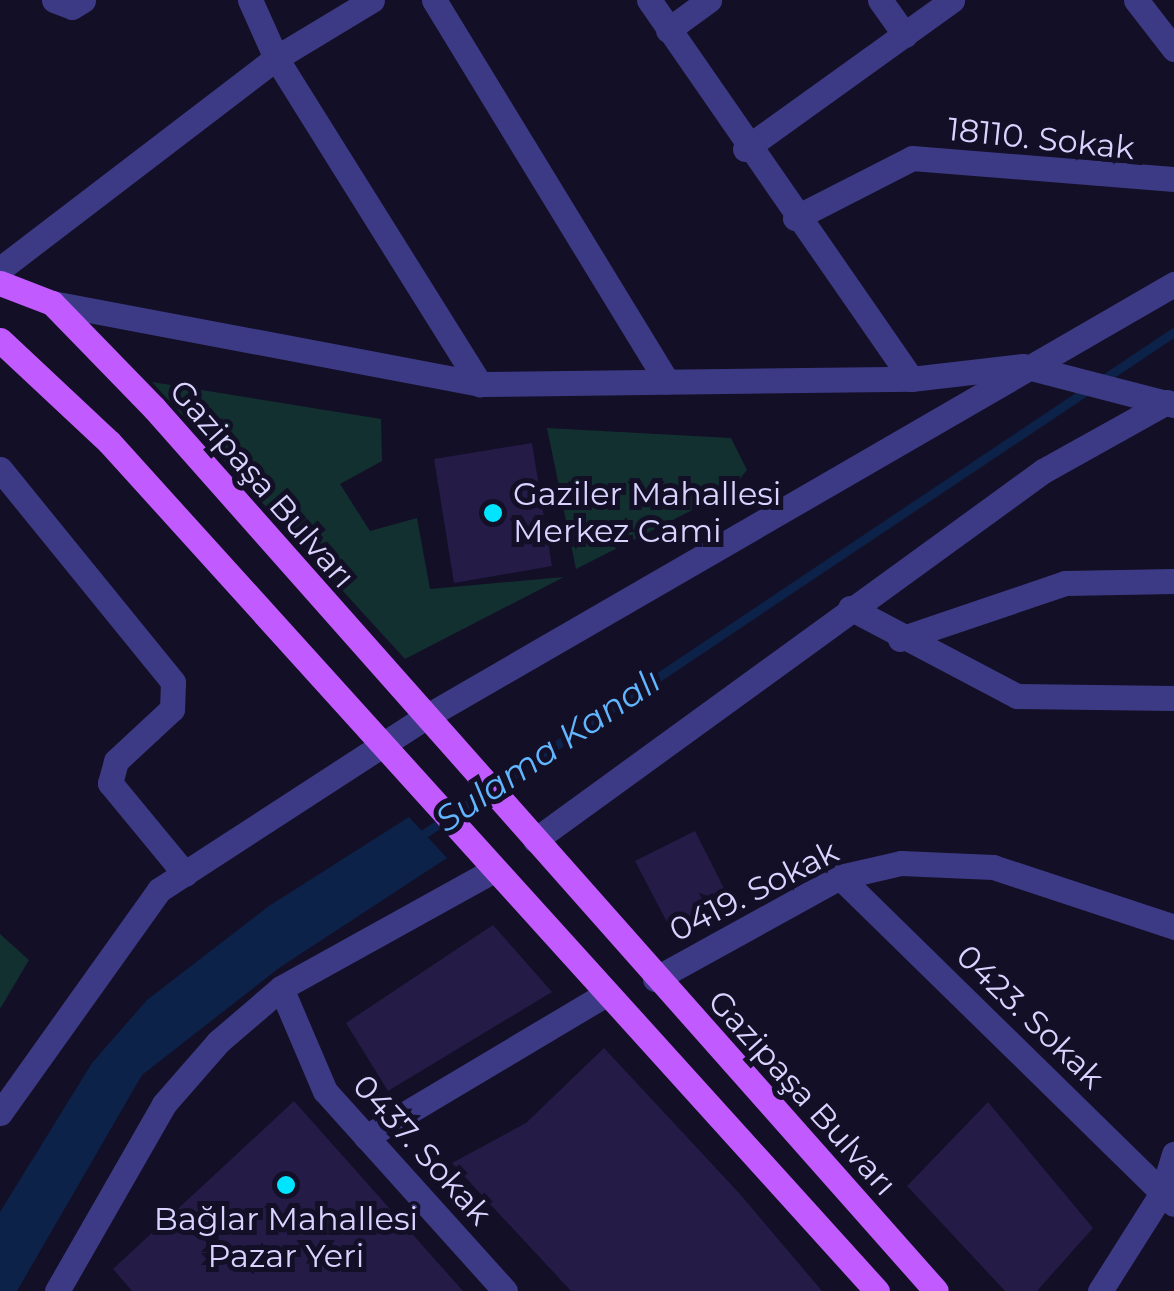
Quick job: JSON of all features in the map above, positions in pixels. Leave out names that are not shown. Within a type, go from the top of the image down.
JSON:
[{"type":"main road","name":"Gazipaşa Bulvarı","points":[[0,283],[52,303],[936,1291]]},
{"type":"main road","points":[[0,340],[109,442],[877,1291]]},
{"type":"street","points":[[54,0],[84,0]]},
{"type":"street","points":[[250,0],[276,58],[480,384]]},
{"type":"street","points":[[0,269],[276,58],[372,0]]},
{"type":"street","points":[[434,0],[667,382]]},
{"type":"street","points":[[649,0],[746,150],[911,378]]},
{"type":"street","points":[[668,30],[710,0]]},
{"type":"street","points":[[880,0],[905,35]]},
{"type":"street","points":[[746,150],[952,0]]},
{"type":"street","points":[[1136,0],[1174,49]]},
{"type":"street","name":"18110. Sokak","points":[[795,218],[912,158],[1174,179]]},
{"type":"street","points":[[0,1113],[100,964],[159,890],[422,719],[1024,366],[1174,284]]},
{"type":"street","points":[[52,303],[480,384],[911,378],[1024,366],[1170,403]]},
{"type":"street","points":[[536,840],[1043,471],[1170,403]]},
{"type":"street","points":[[0,469],[173,682],[172,709],[116,761],[110,783],[185,874]]},
{"type":"street","points":[[900,639],[1065,583],[1174,581]]},
{"type":"street","points":[[850,608],[900,639],[1017,696],[1174,698]]},
{"type":"street","name":"0419. Sokak","points":[[655,979],[840,876],[901,864],[993,867],[1174,927]]},
{"type":"street","points":[[67,1285],[164,1104],[281,988],[494,870]]},
{"type":"street","name":"0423. Sokak","points":[[840,876],[1168,1199]]},
{"type":"street","name":"0437. Sokak","points":[[281,988],[326,1091],[505,1291]]},
{"type":"street","points":[[366,1136],[606,994]]},
{"type":"street","points":[[1100,1291],[1168,1199],[1174,1154]]},
{"type":"green space","points":[[152,382],[381,419],[382,461],[340,484],[370,531],[417,518],[430,589],[564,577],[405,659]]},
{"type":"green space","points":[[547,428],[731,438],[747,470],[730,491],[576,569]]},
{"type":"green space","points":[[0,934],[29,960],[0,1009]]},
{"type":"water","points":[[409,817],[447,858],[279,968],[142,1075],[17,1291],[0,1291],[0,1212],[92,1063],[147,1000],[269,906]]},
{"type":"building","name":"Gaziler Mahallesi Merkez Cami","points":[[532,443],[552,566],[454,583],[434,459]]},
{"type":"building","points":[[695,831],[729,898],[670,928],[635,861]]},
{"type":"building","points":[[493,925],[552,992],[388,1091],[346,1023]]},
{"type":"building","points":[[604,1048],[739,1193],[822,1291],[571,1291],[452,1163],[526,1123]]},
{"type":"building","name":"Bağlar Mahallesi Pazar Yeri","points":[[294,1101],[463,1291],[132,1291],[113,1269]]},
{"type":"building","points":[[988,1102],[1093,1228],[1037,1291],[1005,1291],[907,1186]]},
{"type":"waterway","name":"Sulama Kanalı","points":[[416,839],[1174,332]]},
{"type":"place","name":"Gaziler Mahallesi Merkez Cami","points":[[493,513]]},
{"type":"place","name":"Bağlar Mahallesi Pazar Yeri","points":[[286,1185]]}]
